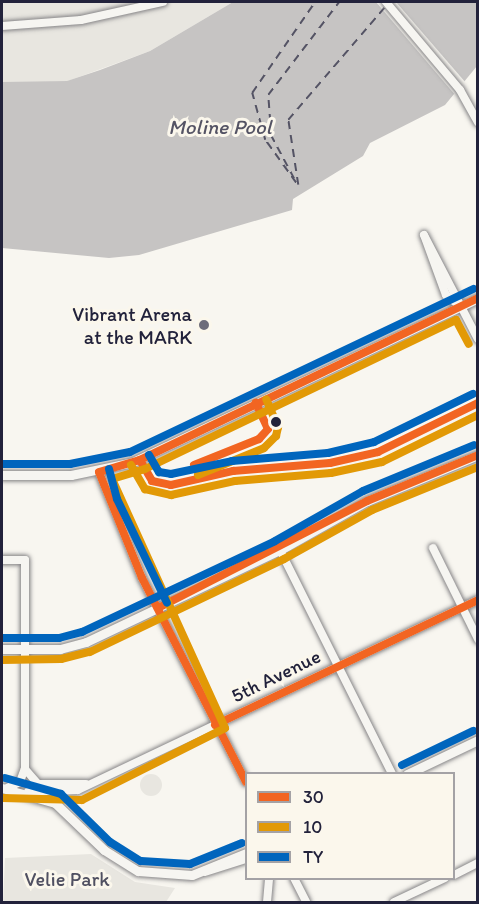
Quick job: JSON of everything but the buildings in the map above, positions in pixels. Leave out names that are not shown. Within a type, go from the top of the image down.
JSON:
[{"type":"main road","points":[[2,475],[99,472],[140,459],[477,298]]},
{"type":"main road","points":[[2,649],[73,647],[280,550],[375,497],[477,455]]},
{"type":"main road","points":[[411,772],[477,740]]},
{"type":"main road","name":"5th Avenue","points":[[4,788],[28,792]]},
{"type":"main road","points":[[28,792],[61,807],[126,865],[153,874],[192,874],[245,853]]},
{"type":"street","points":[[2,26],[81,20],[163,2]]},
{"type":"street","points":[[386,2],[465,96],[477,122]]},
{"type":"street","points":[[465,96],[477,104]]},
{"type":"street","points":[[460,306],[446,295],[424,235],[434,246],[477,339]]},
{"type":"street","points":[[99,472],[107,502],[215,725],[245,780]]},
{"type":"street","points":[[433,548],[477,639]]},
{"type":"street","points":[[280,550],[391,772]]},
{"type":"street","points":[[2,560],[25,560],[25,768],[20,782],[4,788]]},
{"type":"street","name":"5th Avenue","points":[[28,792],[69,792],[90,784],[477,600]]},
{"type":"street","name":"5th Avenue","points":[[25,768],[38,784],[90,784]]},
{"type":"street","points":[[192,874],[245,859]]},
{"type":"street","points":[[455,874],[477,863]]},
{"type":"street","points":[[267,903],[268,880]]},
{"type":"street","points":[[294,880],[306,903]]},
{"type":"street","points":[[394,903],[407,899],[441,880]]},
{"type":"green space","points":[[2,2],[233,2],[150,51],[68,81],[32,83],[2,82]]},
{"type":"green space","points":[[151,774],[159,777],[162,785],[159,793],[151,796],[143,793],[140,785],[143,777]]},
{"type":"green space","name":"Velie Park","points":[[91,854],[135,882],[175,888],[166,902],[3,902],[5,858]]},
{"type":"water","name":"Moline Pool","points":[[233,2],[477,2],[477,66],[445,105],[370,143],[363,156],[293,199],[292,210],[139,255],[109,258],[2,248],[2,82],[67,81],[100,70],[150,51]]},
{"type":"pier","points":[[376,2],[396,2],[466,83],[456,96]]},
{"type":"ferry route","points":[[296,183],[265,140],[252,93],[315,2]]},
{"type":"ferry route","points":[[294,179],[271,136],[268,95],[339,2]]},
{"type":"ferry route","points":[[298,185],[288,120],[385,7]]},
{"type":"transit line","name":"TY","points":[[2,464],[70,464],[130,452],[473,289]]},
{"type":"transit line","name":"30","points":[[245,780],[142,578],[99,472],[140,460],[478,298]]},
{"type":"transit line","name":"10","points":[[2,798],[82,800],[225,728],[112,479],[145,469],[456,320],[469,344]]},
{"type":"transit line","name":"TY","points":[[149,455],[159,472],[171,474],[232,461],[328,453],[374,442],[473,394]]},
{"type":"transit line","name":"10","points":[[198,475],[264,448],[276,436],[278,427],[266,399]]},
{"type":"transit line","name":"30","points":[[194,465],[259,439],[268,429],[256,403]]},
{"type":"transit line","name":"30","points":[[140,460],[152,481],[171,485],[233,471],[330,463],[378,452],[478,403]]},
{"type":"transit line","name":"10","points":[[131,465],[145,489],[171,495],[235,481],[331,473],[382,462],[478,415]]},
{"type":"transit line","name":"TY","points":[[2,638],[59,638],[82,632],[275,541],[363,491],[474,445]]},
{"type":"transit line","name":"30","points":[[158,608],[367,501],[478,455]]},
{"type":"transit line","name":"10","points":[[2,660],[61,659],[90,652],[284,559],[372,510],[478,467]]},
{"type":"transit line","name":"TY","points":[[109,469],[117,499],[167,603]]},
{"type":"transit line","name":"30","points":[[215,725],[478,600]]},
{"type":"transit line","name":"TY","points":[[402,765],[473,731]]},
{"type":"transit line","name":"TY","points":[[5,778],[61,794],[110,842],[141,861],[190,864],[242,843]]},
{"type":"place","name":"Vibrant Arena at the MARK","points":[[204,325]]}]
